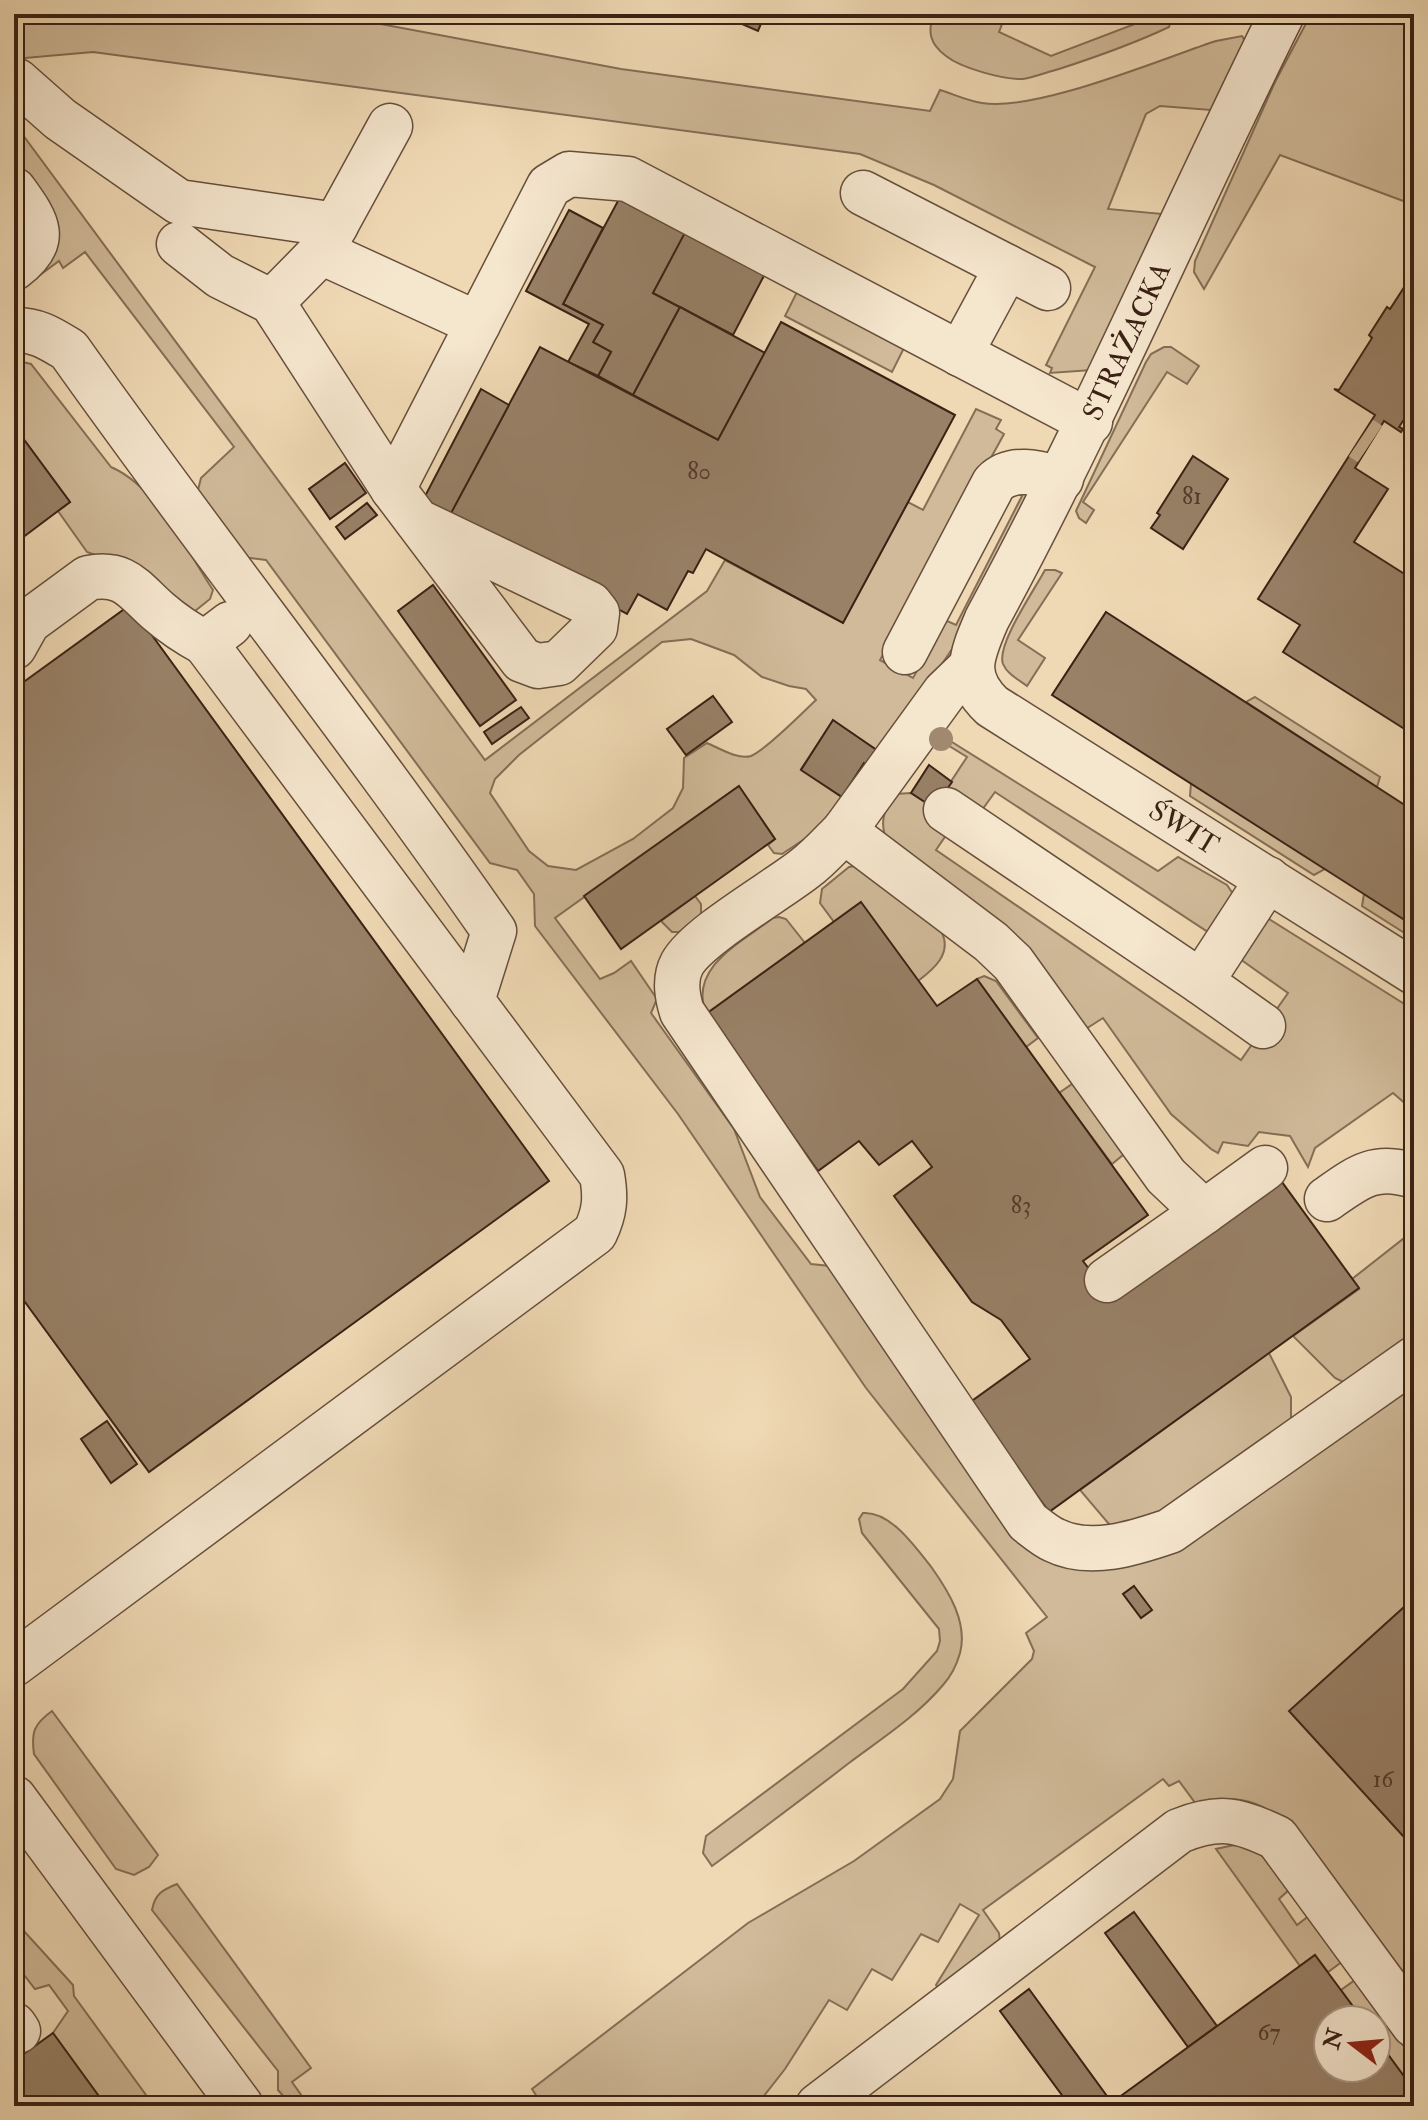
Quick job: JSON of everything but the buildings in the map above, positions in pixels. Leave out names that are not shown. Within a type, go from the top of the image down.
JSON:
[{"type":"street","name":"STRAŻACKA","points":[[971,667],[987,619],[1090,422],[1148,291],[1282,14]]},
{"type":"street","points":[[17,81],[60,119],[179,202],[328,239],[478,324]]},
{"type":"street","points":[[272,302],[328,239],[390,126]]},
{"type":"street","points":[[179,244],[220,276],[272,302],[405,505],[478,324],[549,186],[569,174],[628,179],[1090,422]]},
{"type":"street","points":[[14,190],[32,216],[38,234],[31,253],[14,268]]},
{"type":"street","points":[[863,193],[1048,288]]},
{"type":"street","points":[[960,354],[1007,267]]},
{"type":"street","points":[[14,330],[28,329],[69,350],[256,606],[404,801],[494,931],[472,1001]]},
{"type":"street","points":[[905,652],[994,483],[1002,476],[1021,471],[1061,479]]},
{"type":"street","points":[[14,647],[28,622],[88,578],[98,577],[121,580],[135,587],[180,629],[205,643],[602,1175],[605,1196],[604,1215],[595,1233],[14,1664]]},
{"type":"street","points":[[205,643],[256,606]]},
{"type":"street","points":[[971,667],[945,692],[844,831],[806,868],[691,952],[678,971],[677,996],[682,1012],[1028,1522],[1055,1541],[1083,1547],[1128,1545],[1170,1531],[1414,1359]]},
{"type":"street","name":"ŚWIT","points":[[971,667],[979,695],[992,706],[1414,972]]},
{"type":"street","points":[[946,810],[1263,1026]]},
{"type":"street","points":[[844,831],[991,942],[1013,963],[1166,1176],[1204,1212]]},
{"type":"street","points":[[1201,982],[1268,879]]},
{"type":"street","points":[[1107,1280],[1265,1168]]},
{"type":"street","points":[[1327,1199],[1357,1177],[1381,1169],[1414,1176]]},
{"type":"street","points":[[14,1798],[241,2106]]},
{"type":"street","points":[[818,2106],[1179,1831],[1205,1821],[1231,1820],[1253,1826],[1277,1838],[1414,2025]]},
{"type":"shaded area","points":[[14,14],[37,20],[115,14],[338,16],[621,69],[930,111],[940,90],[982,103],[1034,100],[1099,82],[1216,41],[1242,36],[1245,41],[1211,110],[1160,106],[1146,114],[1108,209],[1163,214],[1092,370],[1050,373],[1052,368],[1046,365],[1095,267],[934,185],[860,154],[93,52],[14,59]]},
{"type":"shaded area","points":[[934,14],[1006,14],[999,32],[1051,56],[1161,14],[1172,17],[1169,27],[1142,39],[1023,79],[983,72],[946,56],[931,37]]},
{"type":"shaded area","points":[[1311,14],[1414,14],[1414,205],[1280,155],[1204,289],[1194,272],[1195,261],[1275,82]]},
{"type":"shaded area","points":[[14,123],[485,760],[707,591],[725,560],[843,623],[908,502],[923,510],[976,409],[1001,420],[996,429],[1004,434],[880,660],[913,678],[945,620],[956,625],[1022,496],[1009,488],[1035,487],[961,636],[881,753],[833,721],[801,769],[842,797],[818,830],[782,854],[774,853],[768,845],[775,839],[738,787],[555,918],[600,979],[631,961],[657,999],[651,1013],[734,1129],[760,1197],[811,1264],[830,1266],[1079,1558],[1414,1372],[1414,1598],[1290,1711],[1414,1848],[1414,1995],[1284,1819],[1242,1800],[1196,1804],[1179,1781],[1169,1786],[1163,1779],[983,1910],[999,1933],[1000,1943],[938,1988],[936,1985],[979,1915],[960,1904],[938,1942],[921,1934],[892,1980],[872,1969],[847,2010],[829,2000],[785,2069],[756,2106],[539,2106],[541,2103],[532,2089],[748,1923],[854,1861],[940,1799],[953,1779],[960,1731],[1032,1659],[1034,1651],[1026,1633],[1047,1617],[866,1388],[678,1114],[535,926],[534,894],[517,870],[490,863],[266,560],[242,557],[197,494],[201,478],[234,447],[85,252],[63,268],[59,261],[14,294],[14,286],[46,262],[14,172]],"holes":[[[691,639],[734,655],[762,677],[806,689],[816,700],[775,739],[751,756],[735,755],[707,743],[684,758],[683,788],[673,808],[633,839],[576,870],[548,866],[529,851],[490,793],[495,779],[519,755],[662,642]]]},
{"type":"shaded area","points":[[797,292],[904,348],[892,372],[785,316]]},
{"type":"shaded area","points":[[1171,347],[1199,366],[1187,384],[1167,372],[1083,502],[1094,510],[1086,523],[1076,511],[1146,362],[1151,354]]},
{"type":"shaded area","points":[[14,360],[31,364],[111,467],[143,489],[169,521],[213,590],[210,599],[195,611],[181,612],[114,562],[87,552],[58,511],[70,502],[14,426]]},
{"type":"shaded area","points":[[1045,570],[1062,573],[1018,640],[1045,658],[1027,686],[1007,671],[1002,655],[1025,603]]},
{"type":"shaded area","points":[[1255,697],[1380,777],[1377,787],[1246,702]]},
{"type":"shaded area","points":[[936,732],[1158,871],[1178,857],[1227,885],[1233,894],[1208,932],[995,792],[982,810],[944,792],[967,757],[933,736]]},
{"type":"shaded area","points":[[1191,783],[1325,869],[1314,875],[1190,796]]},
{"type":"shaded area","points":[[911,793],[934,808],[951,828],[936,850],[1241,1060],[1288,993],[1240,959],[1262,919],[1269,919],[1414,1010],[1414,1111],[1393,1093],[1315,1148],[1308,1167],[1290,1136],[1259,1132],[1248,1146],[1223,1142],[1218,1153],[1211,1149],[1171,1114],[1103,1018],[1081,1032],[885,836],[883,819],[891,799],[895,794]]},
{"type":"shaded area","points":[[855,866],[941,931],[945,946],[940,960],[918,981],[834,922],[820,903],[822,889],[849,867]]},
{"type":"shaded area","points":[[1364,894],[1414,926],[1414,939],[1362,906]]},
{"type":"shaded area","points":[[695,896],[701,904],[701,915],[679,932],[672,932],[661,921]]},
{"type":"shaded area","points":[[773,918],[786,919],[805,943],[706,1014],[702,997],[711,969],[733,947]]},
{"type":"shaded area","points":[[984,976],[996,981],[1038,1038],[1026,1047],[977,979]]},
{"type":"shaded area","points":[[1075,1082],[1123,1149],[1123,1155],[1112,1164],[1059,1093]]},
{"type":"shaded area","points":[[1414,1235],[1414,1345],[1343,1382],[1335,1378],[1293,1336],[1359,1289],[1352,1279],[1403,1239]]},
{"type":"shaded area","points":[[1269,1353],[1291,1397],[1291,1425],[1207,1494],[1114,1530],[1080,1490]]},
{"type":"shaded area","points":[[863,1513],[883,1518],[902,1532],[945,1587],[961,1630],[962,1642],[955,1666],[943,1685],[910,1717],[712,1866],[703,1853],[706,1836],[903,1689],[937,1651],[939,1629],[862,1533],[859,1519]]},
{"type":"shaded area","points":[[52,1711],[158,1855],[149,1867],[134,1875],[116,1869],[34,1754],[35,1729]]},
{"type":"shaded area","points":[[1234,1845],[1260,1854],[1273,1866],[1290,1889],[1279,1899],[1297,1925],[1310,1915],[1343,1961],[1328,1972],[1315,1955],[1300,1966],[1216,1849]]},
{"type":"shaded area","points":[[177,1884],[311,2068],[292,2082],[309,2106],[292,2106],[278,2090],[278,2071],[152,1910],[160,1893]]},
{"type":"shaded area","points":[[14,1930],[18,1935],[24,1931],[73,1985],[74,1996],[154,2106],[106,2106],[53,2033],[68,2011],[49,1985],[35,1989],[14,1962]]},
{"type":"shaded area","points":[[1355,1980],[1373,2004],[1351,2004],[1341,1990]]},
{"type":"shaded area","points":[[1392,2030],[1414,2060],[1414,2090],[1392,2060]]},
{"type":"tunnel","points":[[1361,438],[1370,444]]}]
